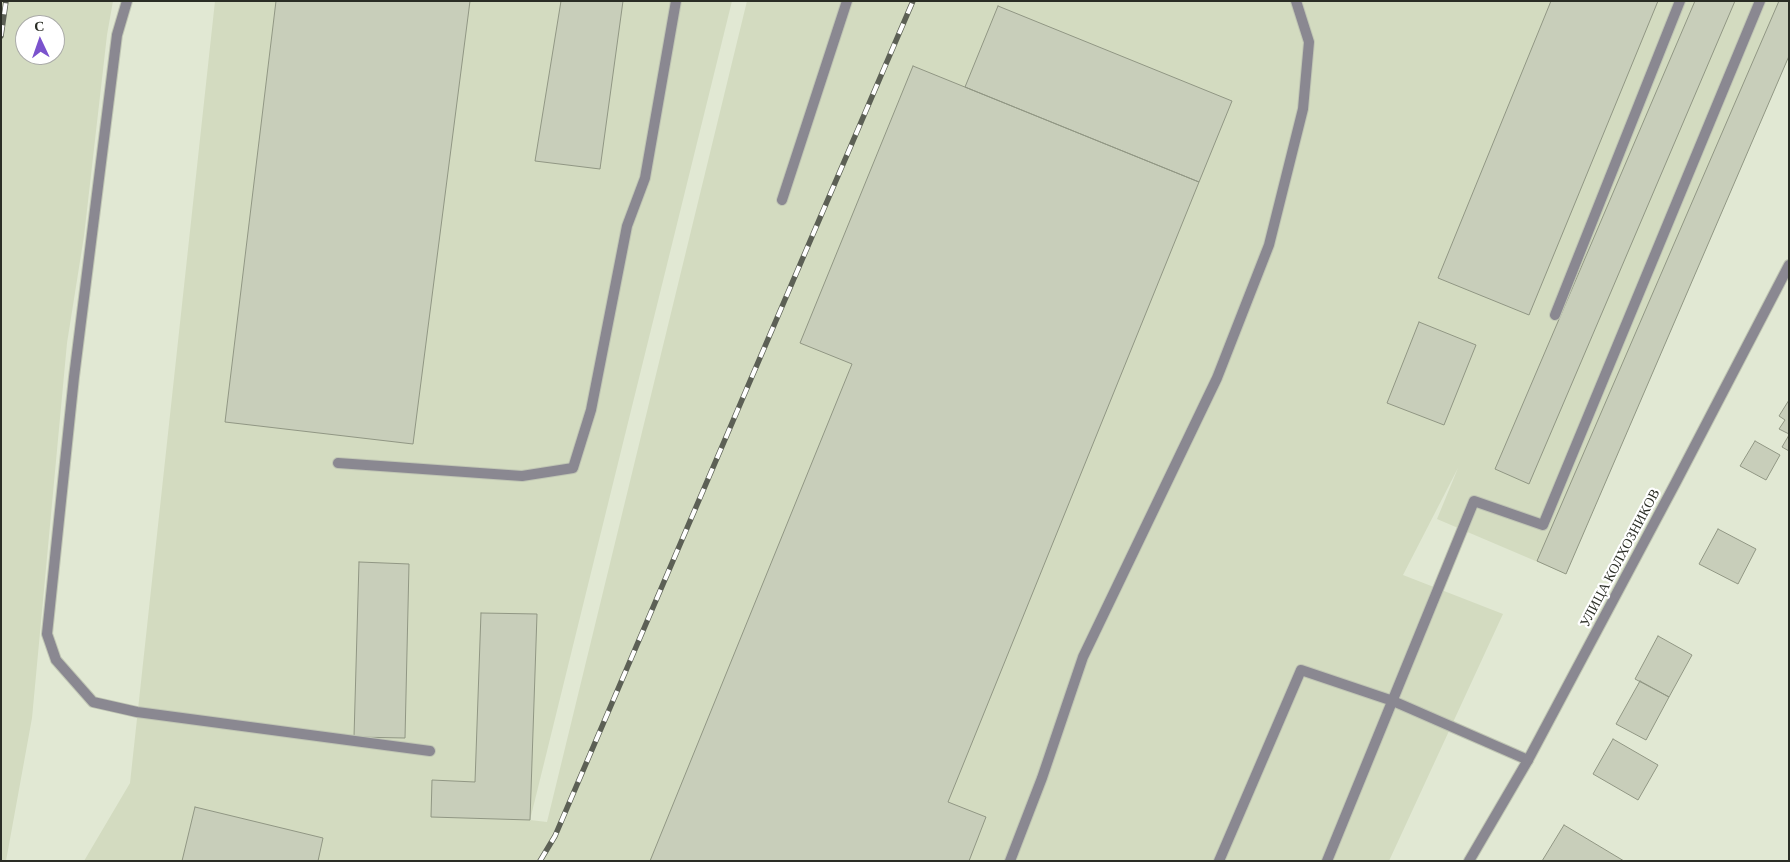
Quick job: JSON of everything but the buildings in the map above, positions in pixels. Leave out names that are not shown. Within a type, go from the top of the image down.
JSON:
[{"type":"street","points":[[127,1],[117,35],[74,377],[47,634],[56,660],[93,702],[137,712],[430,751]]},
{"type":"street","points":[[338,463],[522,476],[573,468],[592,410],[627,226],[645,178],[676,1]]},
{"type":"street","points":[[782,200],[847,1]]},
{"type":"street","points":[[1010,861],[1042,778],[1083,657],[1217,378],[1269,245],[1302,109],[1309,42],[1296,1]]},
{"type":"street","points":[[1555,315],[1680,1]]},
{"type":"street","points":[[1327,861],[1474,501],[1543,525],[1760,1]]},
{"type":"street","name":"УЛИЦА КОЛХОЗНИКОВ","points":[[1469,861],[1528,760],[1789,265]]},
{"type":"street","points":[[1218,861],[1301,670],[1393,701],[1528,760]]},
{"type":"shaded area","points":[[1,1],[113,1],[107,35],[84,236],[67,343],[32,718],[6,861],[1,861]]},
{"type":"shaded area","points":[[215,1],[732,1],[530,820],[547,822],[747,1],[1789,1],[1789,56],[1566,574],[1437,519],[1458,468],[1403,575],[1503,614],[1389,861],[84,861],[130,783]]},
{"type":"railway","points":[[1,36],[6,1]]},
{"type":"railway","points":[[540,861],[555,836],[913,1]]}]
